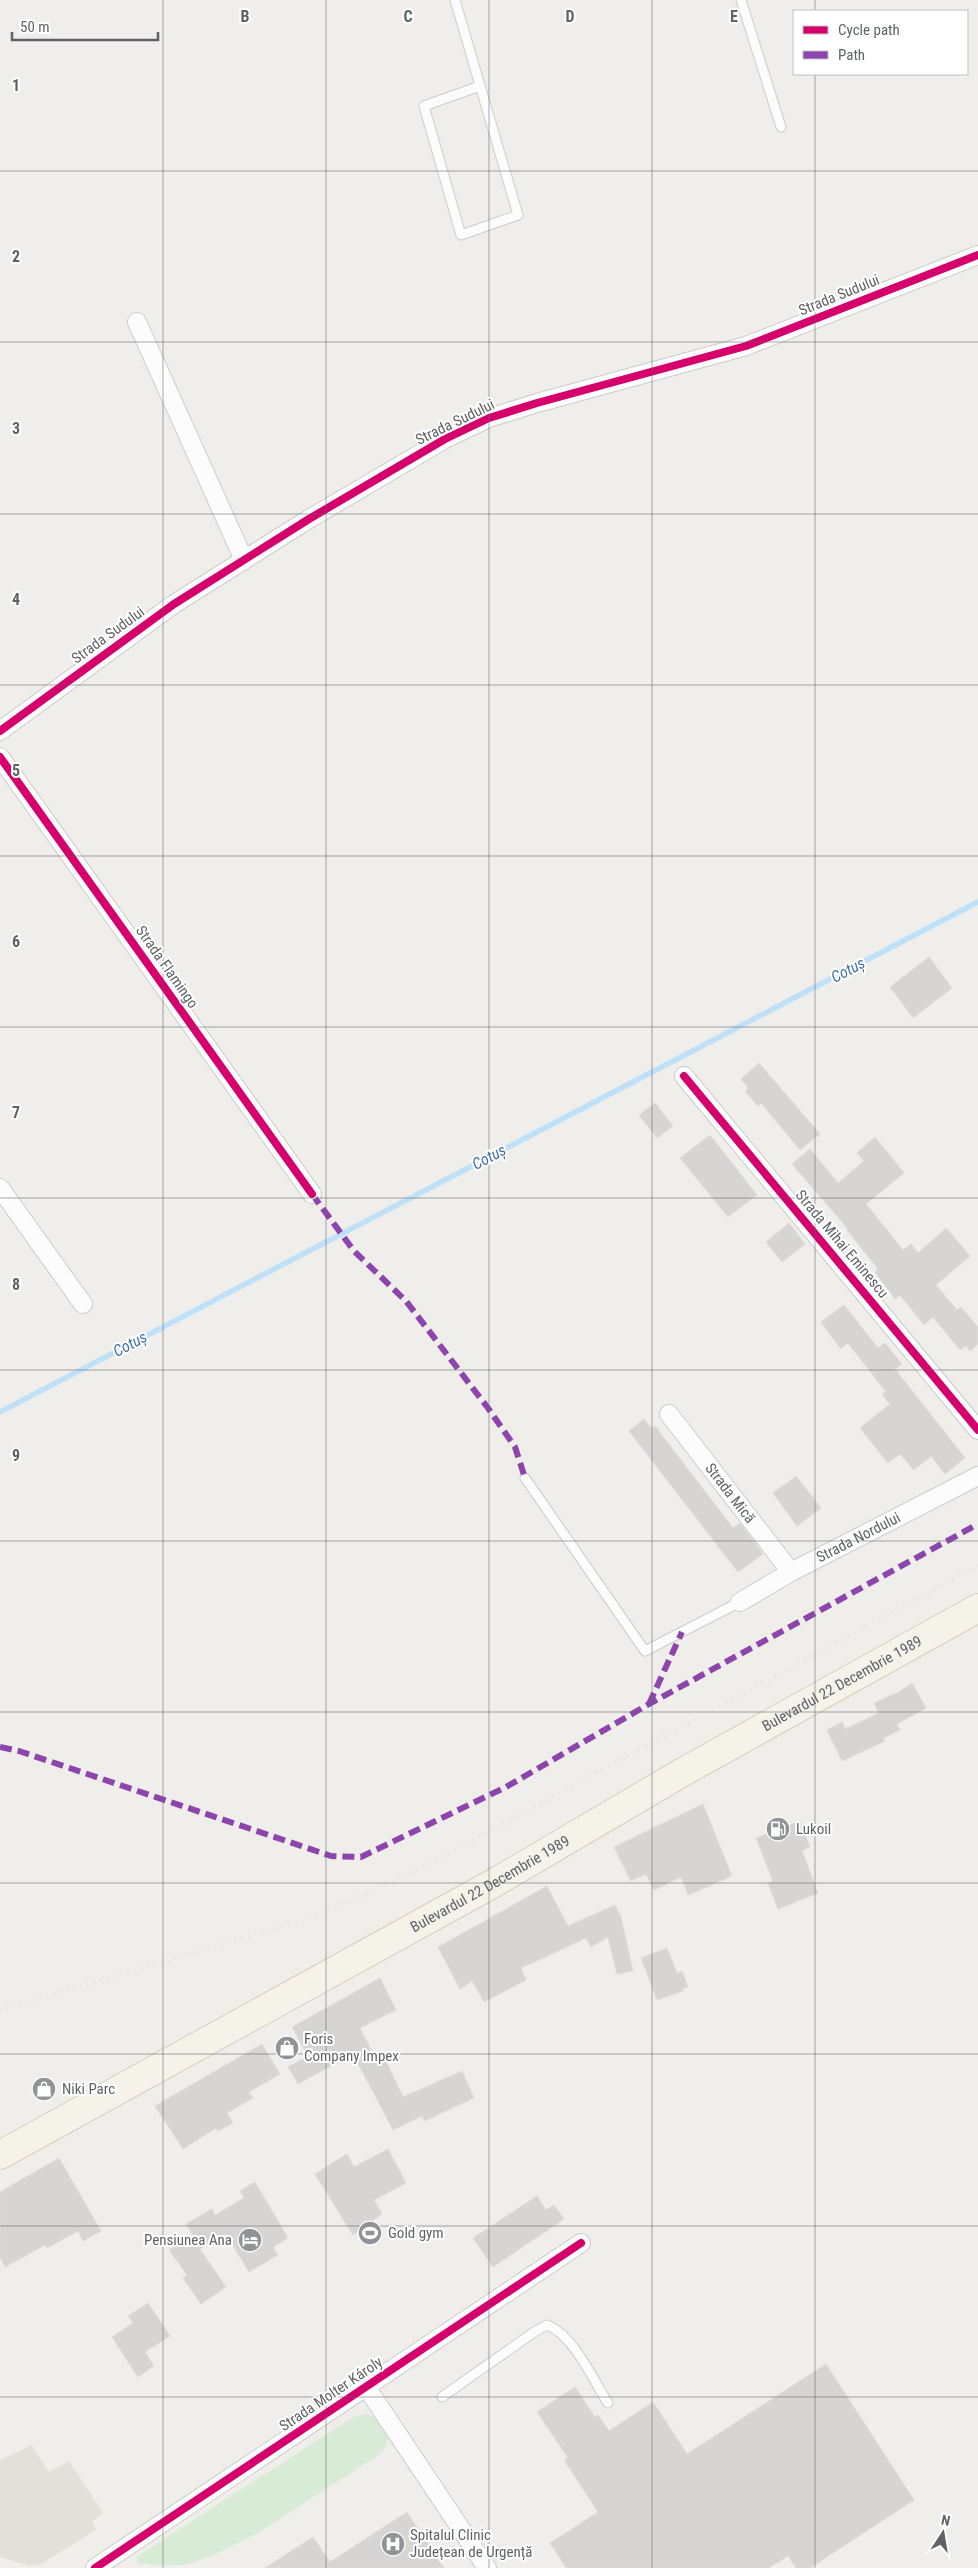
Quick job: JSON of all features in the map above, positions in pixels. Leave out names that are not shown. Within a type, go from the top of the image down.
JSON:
[{"type":"main road","name":"Bulevardul 22 Decembrie 1989","points":[[0,2155],[494,1883],[687,1770],[978,1608]]},
{"type":"street","name":"Strada Sudului","points":[[0,730],[174,604],[445,439],[489,418],[537,402],[746,346],[978,255]]},
{"type":"street","points":[[137,322],[244,560]]},
{"type":"street","name":"Strada Flamingo","points":[[0,757],[312,1194]]},
{"type":"street","name":"Strada Mihai Eminescu","points":[[684,1076],[978,1430]]},
{"type":"street","points":[[0,1188],[83,1304]]},
{"type":"street","name":"Strada Mică","points":[[669,1414],[791,1572]]},
{"type":"street","name":"Strada Nordului","points":[[740,1602],[791,1572],[978,1476]]},
{"type":"street","name":"Strada Molter Károly","points":[[106,2565],[581,2243]]},
{"type":"street","name":"Strada Molter Károly","points":[[367,2388],[487,2568]]},
{"type":"lane","points":[[455,0],[518,215],[461,235],[424,106],[480,86]]},
{"type":"lane","points":[[741,0],[781,127]]},
{"type":"lane","points":[[525,1478],[645,1651],[740,1602]]},
{"type":"lane","points":[[442,2397],[534,2332],[547,2325],[557,2329],[568,2340],[608,2403]]},
{"type":"shaded area","points":[[32,2445],[49,2472],[69,2461],[103,2513],[92,2521],[96,2530],[41,2564],[30,2566],[0,2557],[0,2460]]},
{"type":"green space","points":[[366,2414],[373,2416],[386,2427],[388,2438],[383,2452],[258,2533],[218,2553],[189,2564],[165,2566],[138,2563],[136,2557],[355,2416]]},
{"type":"building","points":[[929,957],[952,988],[913,1018],[890,987]]},
{"type":"building","points":[[759,1063],[820,1134],[800,1150],[761,1103],[758,1106],[745,1091],[748,1088],[741,1079]]},
{"type":"building","points":[[655,1103],[673,1126],[657,1138],[639,1115]]},
{"type":"building","points":[[710,1135],[757,1195],[728,1217],[680,1158]]},
{"type":"building","points":[[875,1137],[904,1173],[866,1204],[903,1250],[911,1244],[918,1253],[946,1228],[970,1256],[936,1285],[957,1310],[961,1307],[978,1327],[978,1344],[970,1351],[966,1346],[960,1350],[933,1317],[924,1325],[900,1295],[895,1299],[875,1272],[878,1269],[848,1229],[792,1164],[810,1149],[838,1183],[864,1161],[857,1153]]},
{"type":"building","points":[[789,1223],[805,1244],[782,1262],[766,1242]]},
{"type":"building","points":[[844,1305],[878,1348],[885,1343],[902,1364],[895,1369],[965,1458],[945,1474],[931,1456],[914,1470],[900,1454],[888,1463],[860,1428],[890,1404],[882,1394],[886,1392],[848,1343],[841,1349],[821,1322]]},
{"type":"building","points":[[644,1419],[651,1428],[655,1426],[733,1528],[740,1523],[763,1554],[738,1572],[629,1431]]},
{"type":"building","points":[[796,1476],[821,1508],[797,1526],[773,1493]]},
{"type":"building","points":[[912,1683],[926,1708],[897,1724],[900,1730],[883,1738],[885,1741],[842,1761],[827,1730],[842,1722],[845,1729],[879,1713],[874,1703],[899,1692]]},
{"type":"building","points":[[703,1804],[732,1876],[688,1895],[681,1877],[654,1890],[646,1874],[631,1881],[614,1847]]},
{"type":"building","points":[[800,1821],[810,1847],[802,1851],[818,1893],[778,1909],[768,1883],[773,1881],[756,1838]]},
{"type":"building","points":[[547,1886],[568,1926],[615,1905],[621,1917],[633,1971],[617,1974],[608,1937],[591,1947],[586,1938],[521,1968],[526,1980],[484,2002],[472,1981],[460,1989],[438,1947]]},
{"type":"building","points":[[667,1948],[677,1973],[682,1971],[688,1987],[682,1989],[683,1991],[657,2000],[641,1958]]},
{"type":"building","points":[[380,1978],[396,2010],[360,2028],[378,2064],[386,2061],[403,2097],[462,2071],[474,2098],[424,2121],[422,2116],[393,2130],[353,2054],[298,2084],[288,2067],[308,2056],[292,2027]]},
{"type":"building","points":[[262,2044],[280,2074],[249,2092],[253,2098],[227,2113],[233,2123],[218,2131],[216,2128],[183,2149],[155,2106]]},
{"type":"building","points":[[388,2149],[406,2183],[374,2200],[382,2214],[353,2235],[315,2174],[347,2154],[354,2167]]},
{"type":"building","points":[[59,2158],[101,2231],[83,2241],[78,2231],[47,2248],[45,2245],[5,2267],[0,2257],[0,2192]]},
{"type":"building","points":[[255,2182],[288,2238],[273,2247],[278,2255],[249,2272],[226,2234],[200,2249],[226,2287],[201,2304],[183,2278],[187,2275],[169,2250],[193,2235],[186,2224],[212,2209],[215,2215],[244,2198],[240,2191]]},
{"type":"building","points":[[537,2196],[546,2210],[554,2205],[564,2219],[493,2267],[473,2238]]},
{"type":"building","points":[[148,2303],[170,2336],[145,2352],[154,2366],[138,2377],[112,2337],[133,2323],[128,2316]]},
{"type":"building","points":[[826,2364],[914,2500],[810,2568],[796,2568],[788,2556],[769,2568],[566,2568],[550,2543],[598,2512],[564,2460],[568,2458],[537,2412],[575,2387],[595,2417],[598,2415],[609,2431],[653,2402],[687,2454]]},
{"type":"building","name":"Spitalul Clinic Județean de Urgență","points":[[407,2512],[444,2568],[265,2568],[313,2537],[330,2562]]},
{"type":"waterway","name":"Cotuș","points":[[0,1412],[978,902]]},
{"type":"railway","points":[[0,2010],[306,1920],[427,1865],[978,1566]]},
{"type":"marked path","points":[[312,1194],[354,1251],[406,1301],[488,1408],[515,1447],[525,1478]]},
{"type":"marked path","points":[[0,1747],[19,1751],[331,1856],[361,1857],[506,1787],[649,1704],[978,1524]]},
{"type":"marked path","points":[[649,1704],[682,1632]]},
{"type":"cycle path","points":[[0,731],[174,604],[309,519],[445,439],[489,418],[537,403],[746,346],[978,255]]},
{"type":"cycle path","points":[[0,757],[312,1194]]},
{"type":"cycle path","points":[[684,1076],[978,1430]]},
{"type":"cycle path","points":[[95,2568],[581,2243]]},
{"type":"place","name":"Lukoil","points":[[778,1829]]},
{"type":"place","name":"Foris Company Impex","points":[[287,2048]]},
{"type":"place","name":"Niki Parc","points":[[44,2089]]},
{"type":"place","name":"Gold gym","points":[[370,2233]]},
{"type":"place","name":"Pensiunea Ana","points":[[250,2240]]},
{"type":"place","name":"Spitalul Clinic Județean de Urgență","points":[[393,2544]]}]
